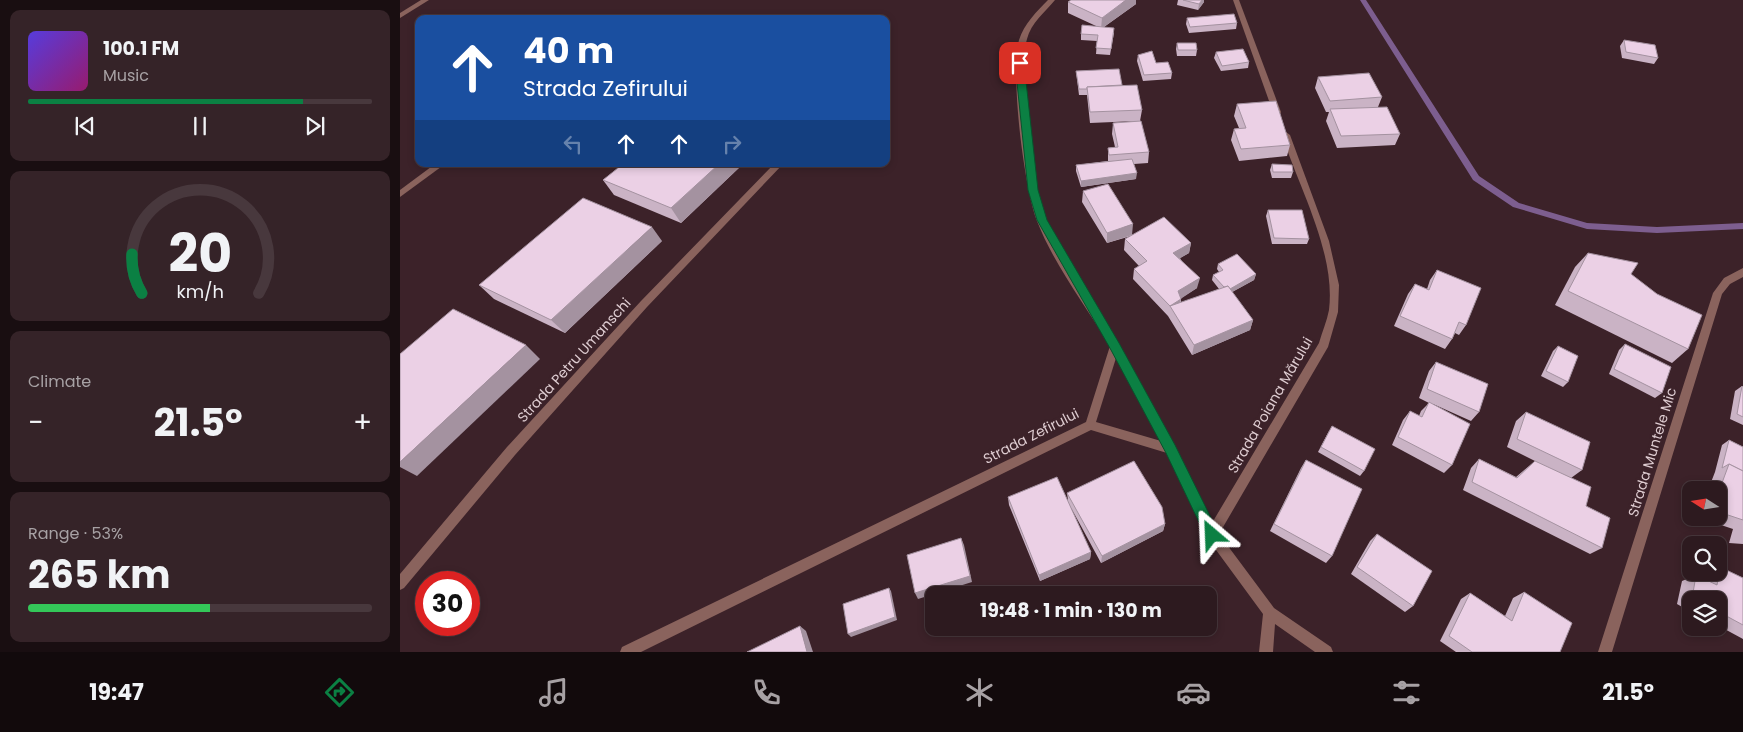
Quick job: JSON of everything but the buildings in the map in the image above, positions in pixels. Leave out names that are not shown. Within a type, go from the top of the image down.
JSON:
[{"type":"street","points":[[400,16],[426,0]]},
{"type":"street","points":[[1052,0],[1031,24],[1022,40],[1020,63],[1033,190],[1042,220],[1115,346],[1171,449],[1212,535],[1270,612],[1326,652]]},
{"type":"street","name":"Strada Poiana Mărului","points":[[1212,535],[1324,344],[1334,309],[1334,278],[1324,238],[1236,0]]},
{"type":"street","points":[[400,194],[437,167]]},
{"type":"street","name":"Strada Petru Umanschi","points":[[400,584],[537,422],[644,304],[776,167]]},
{"type":"street","name":"Strada Muntele Mic","points":[[1605,652],[1718,293],[1727,281],[1743,272]]},
{"type":"street","name":"Strada Zefirului","points":[[627,652],[1090,425],[1115,346]]},
{"type":"street","points":[[1090,425],[1171,449]]},
{"type":"street","points":[[1266,652],[1270,612]]},
{"type":"waterway","points":[[1363,0],[1476,178],[1516,205],[1587,226],[1657,230],[1743,226]]},
{"type":"route","points":[[1020,63],[1033,190],[1042,220],[1115,346],[1171,449],[1212,535]]}]
